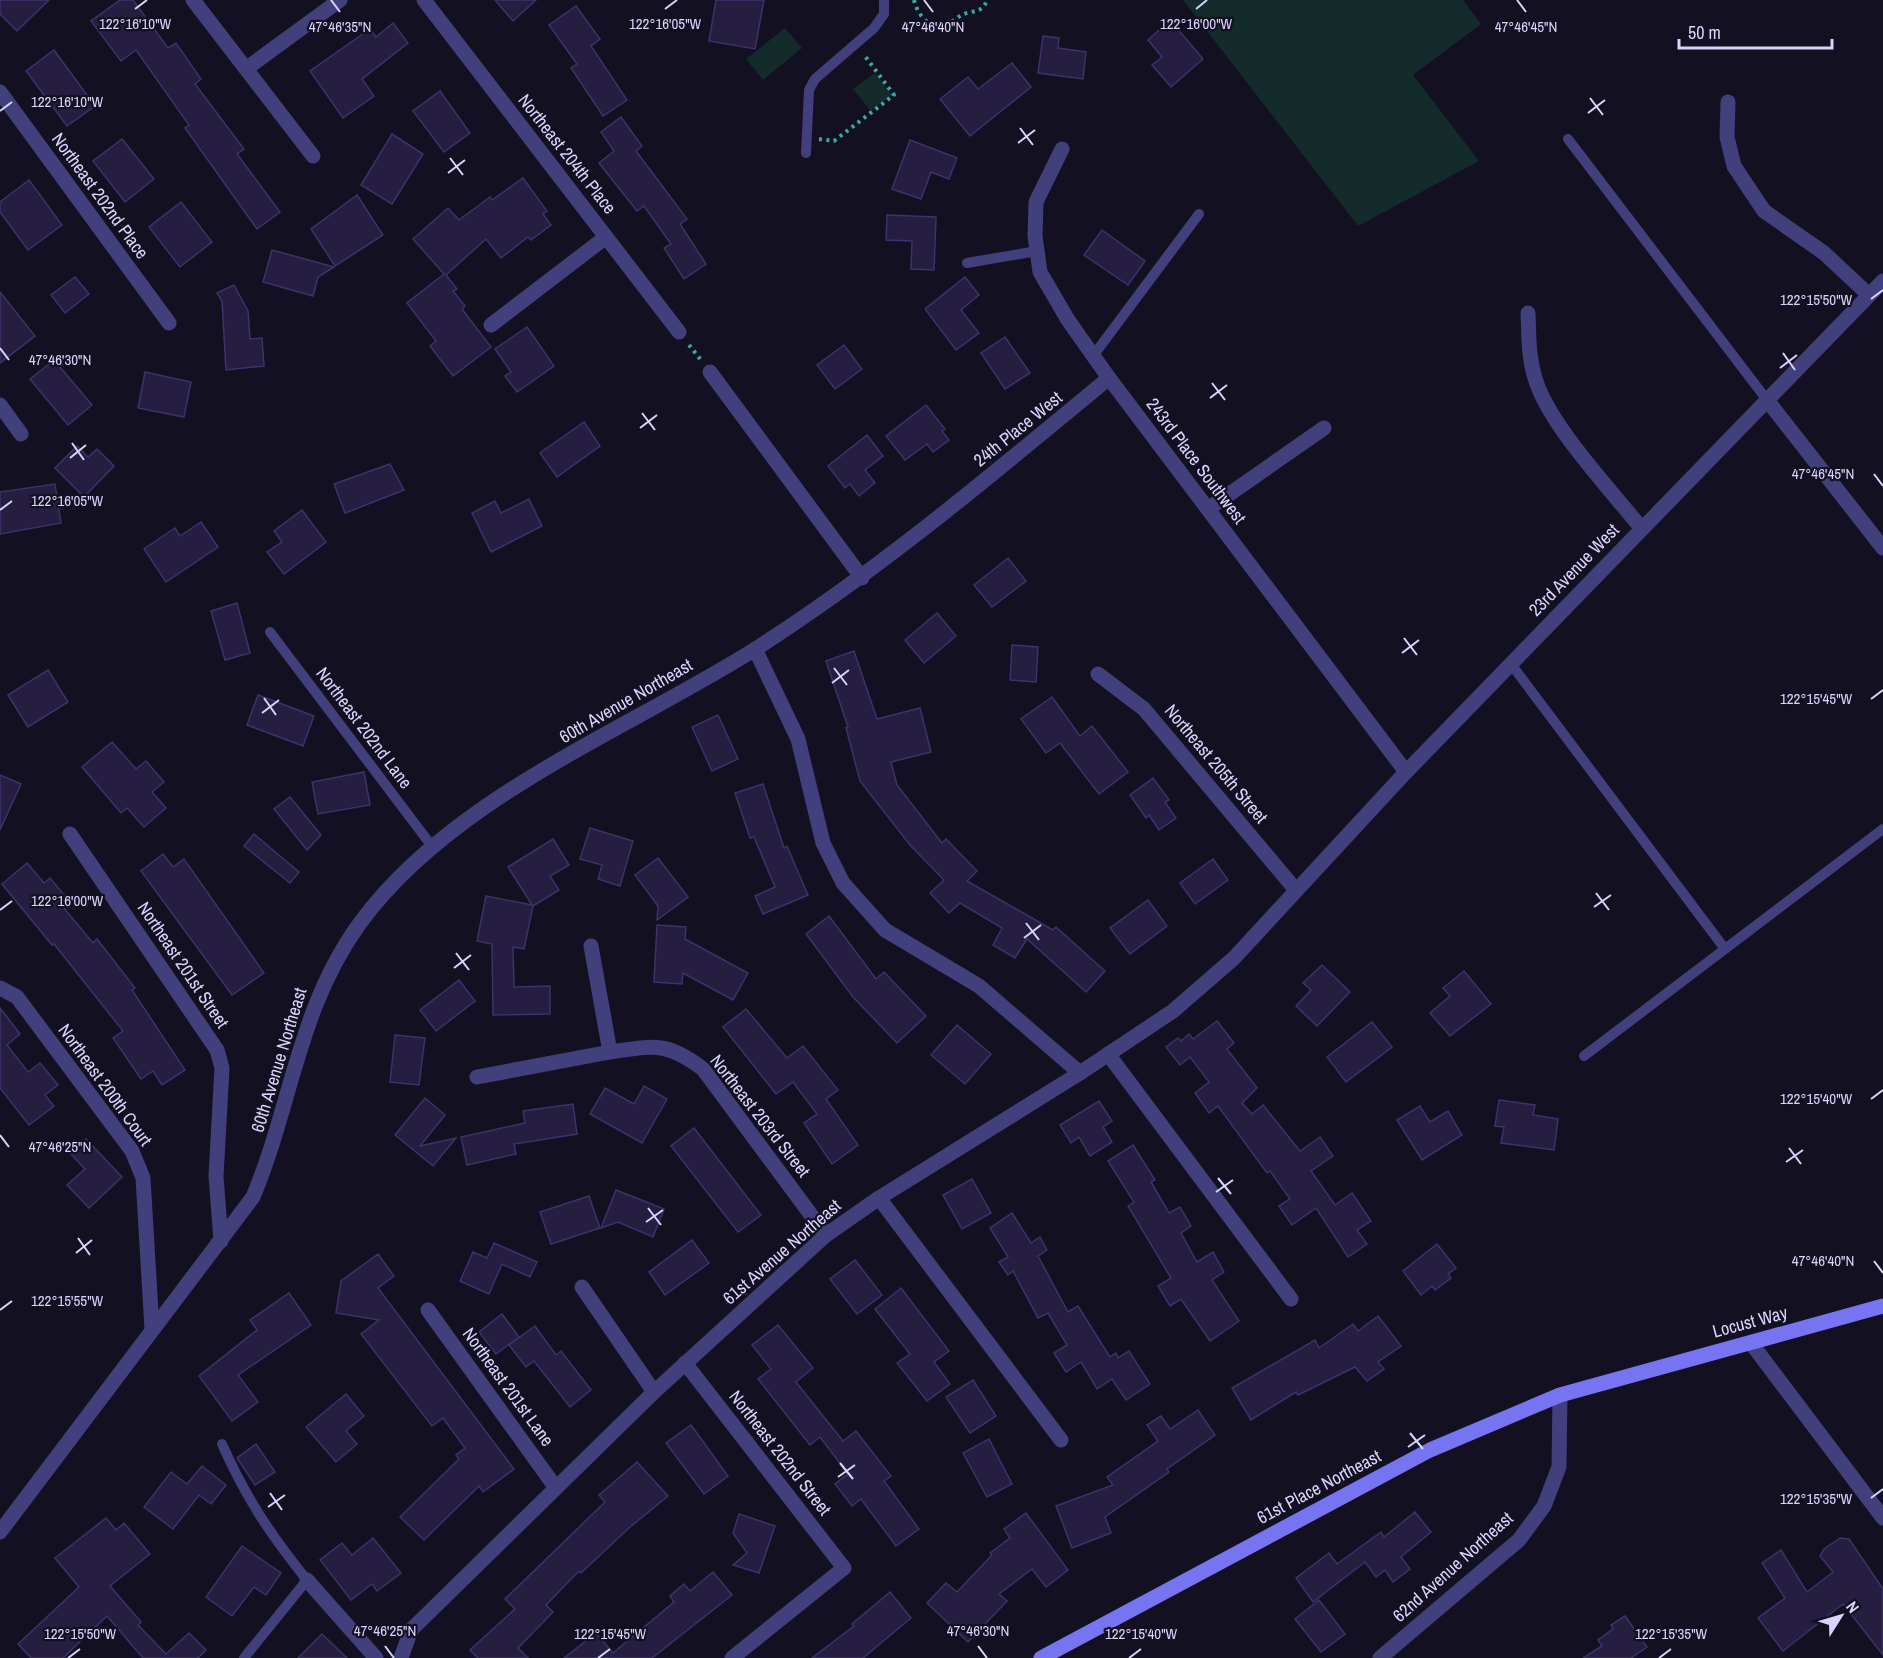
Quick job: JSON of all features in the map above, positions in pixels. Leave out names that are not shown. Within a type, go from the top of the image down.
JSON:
[{"type":"main road","name":"Locust Way","points":[[1626,1375],[1883,1306]]},
{"type":"main road","name":"61st Place Northeast","points":[[1041,1658],[1430,1450],[1560,1395],[1626,1375]]},
{"type":"street","points":[[193,0],[313,156]]},
{"type":"street","points":[[247,68],[340,0]]},
{"type":"street","name":"Northeast 204th Place","points":[[424,0],[679,332]]},
{"type":"street","name":"Northeast 202nd Place","points":[[0,92],[170,323]]},
{"type":"street","points":[[1728,102],[1727,137],[1734,166],[1764,211],[1824,253],[1869,294]]},
{"type":"street","name":"243rd Place Southwest","points":[[1062,148],[1036,202],[1040,272],[1109,378],[1406,772]]},
{"type":"street","points":[[491,325],[606,237]]},
{"type":"street","name":"23rd Avenue West","points":[[1295,889],[1883,281]]},
{"type":"street","points":[[1528,313],[1529,350],[1535,379],[1556,420],[1642,529]]},
{"type":"street","points":[[710,372],[862,578]]},
{"type":"street","name":"24th Place West","points":[[950,509],[1109,378]]},
{"type":"street","points":[[1767,400],[1883,548]]},
{"type":"street","points":[[0,405],[21,434]]},
{"type":"street","points":[[1208,509],[1324,428]]},
{"type":"street","name":"60th Avenue Northeast","points":[[0,1532],[5,1515],[253,1197],[269,1157],[285,1096],[317,996],[337,957],[361,920],[431,845],[518,786],[755,649],[862,578],[950,509]]},
{"type":"street","points":[[755,649],[798,739],[823,843],[843,884],[885,930],[979,986],[1080,1073]]},
{"type":"street","name":"Northeast 205th Street","points":[[1098,674],[1144,709],[1295,889]]},
{"type":"street","name":"Northeast 201st Street","points":[[70,834],[217,1050],[222,1068],[216,1176],[221,1240]]},
{"type":"street","name":"61st Avenue Northeast","points":[[402,1658],[411,1630],[654,1392],[826,1235],[879,1198],[1080,1073],[1173,1011],[1234,958],[1295,889]]},
{"type":"street","points":[[591,946],[610,1052]]},
{"type":"street","name":"Northeast 200th Court","points":[[0,988],[17,998],[132,1151],[143,1178],[152,1329]]},
{"type":"street","name":"Northeast 203rd Street","points":[[477,1077],[655,1045],[682,1053],[703,1069],[826,1235]]},
{"type":"street","points":[[1108,1054],[1291,1299]]},
{"type":"street","points":[[879,1198],[1061,1440]]},
{"type":"street","points":[[582,1287],[654,1392]]},
{"type":"street","name":"Northeast 201st Lane","points":[[428,1310],[556,1488]]},
{"type":"street","points":[[1751,1343],[1883,1518]]},
{"type":"street","name":"Northeast 202nd Street","points":[[685,1363],[844,1568],[732,1658]]},
{"type":"street","name":"62nd Avenue Northeast","points":[[1389,1655],[1519,1540],[1544,1506],[1559,1467],[1560,1395]]},
{"type":"street","points":[[307,1580],[376,1658]]},
{"type":"lane","points":[[806,153],[809,90],[814,79],[874,28],[884,14],[884,0]]},
{"type":"lane","points":[[1568,139],[1767,400]]},
{"type":"lane","points":[[1093,356],[1198,214]]},
{"type":"lane","points":[[967,263],[1037,251]]},
{"type":"lane","name":"Northeast 202nd Lane","points":[[270,632],[431,845]]},
{"type":"lane","points":[[1511,664],[1725,949]]},
{"type":"lane","points":[[1584,1056],[1883,829]]},
{"type":"lane","points":[[222,1444],[243,1490],[277,1542],[307,1580],[244,1658]]},
{"type":"path","points":[[914,0],[917,11],[930,25],[943,26],[961,15],[978,12],[987,0]]},
{"type":"path","points":[[807,137],[834,141],[894,95],[856,43]]},
{"type":"path","points":[[679,332],[710,372]]},
{"type":"green space","points":[[1183,0],[1463,0],[1481,24],[1413,75],[1479,161],[1358,226]]},
{"type":"green space","points":[[785,28],[802,48],[763,80],[746,59]]},
{"type":"green space","points":[[875,73],[892,95],[871,111],[853,89]]},
{"type":"building","points":[[0,0],[49,0],[17,31],[0,14]]},
{"type":"building","points":[[120,0],[133,0],[168,48],[176,43],[201,79],[195,84],[244,149],[237,154],[280,212],[257,229],[185,128],[189,125],[136,50],[121,61],[91,21]]},
{"type":"building","points":[[495,0],[536,0],[513,21]]},
{"type":"building","points":[[716,0],[764,0],[755,49],[709,41]]},
{"type":"building","points":[[576,6],[600,39],[591,46],[627,100],[603,116],[571,68],[577,64],[549,25]]},
{"type":"building","points":[[1170,20],[1203,59],[1171,87],[1152,65],[1162,57],[1148,40]]},
{"type":"building","points":[[393,23],[408,43],[362,79],[374,96],[343,118],[310,71],[370,29],[376,37]]},
{"type":"building","points":[[1043,36],[1059,38],[1058,48],[1086,52],[1083,79],[1038,73]]},
{"type":"building","points":[[54,50],[95,106],[67,126],[26,71]]},
{"type":"building","points":[[1012,63],[1031,87],[970,136],[940,99],[968,77],[978,89]]},
{"type":"building","points":[[440,91],[470,133],[444,152],[413,111]]},
{"type":"building","points":[[621,117],[642,146],[636,151],[687,219],[680,224],[706,264],[684,279],[664,248],[671,244],[644,206],[637,211],[599,163],[614,151],[601,132]]},
{"type":"building","points":[[392,134],[423,154],[392,204],[361,185]]},
{"type":"building","points":[[122,139],[154,179],[125,202],[93,161]]},
{"type":"building","points":[[910,140],[957,158],[949,179],[931,172],[921,199],[892,189]]},
{"type":"building","points":[[523,178],[547,211],[543,214],[551,225],[531,240],[528,237],[501,258],[486,239],[446,275],[457,289],[453,291],[465,306],[462,309],[491,347],[453,376],[430,346],[436,341],[407,303],[444,274],[413,239],[448,208],[459,220],[490,197],[492,200]]},
{"type":"building","points":[[29,180],[62,225],[28,250],[0,212],[0,202]]},
{"type":"building","points":[[357,195],[383,235],[335,266],[311,229]]},
{"type":"building","points":[[181,202],[212,242],[180,267],[149,227]]},
{"type":"building","points":[[887,215],[936,217],[934,270],[911,269],[912,241],[886,240]]},
{"type":"building","points":[[1102,230],[1145,261],[1128,285],[1084,255]]},
{"type":"building","points":[[272,250],[334,267],[318,277],[313,296],[263,282]]},
{"type":"building","points":[[75,277],[89,294],[65,313],[51,295]]},
{"type":"building","points":[[965,277],[979,295],[961,310],[979,333],[956,350],[925,309]]},
{"type":"building","points":[[234,285],[248,311],[250,339],[262,338],[264,366],[226,370],[222,301],[217,293]]},
{"type":"building","points":[[0,292],[35,336],[0,363]]},
{"type":"building","points":[[527,327],[554,366],[517,392],[505,376],[511,372],[495,349]]},
{"type":"building","points":[[1005,337],[1030,373],[1005,389],[981,353]]},
{"type":"building","points":[[844,345],[862,369],[835,389],[817,365]]},
{"type":"building","points":[[54,360],[92,405],[68,425],[30,379]]},
{"type":"building","points":[[145,372],[191,382],[184,417],[138,408]]},
{"type":"building","points":[[926,405],[945,429],[942,431],[949,440],[933,452],[927,444],[905,460],[886,436]]},
{"type":"building","points":[[584,422],[600,446],[557,477],[540,453]]},
{"type":"building","points":[[867,435],[883,456],[865,470],[875,483],[859,496],[850,484],[845,488],[828,466]]},
{"type":"building","points":[[77,446],[88,457],[97,449],[114,466],[84,497],[55,468]]},
{"type":"building","points":[[390,464],[404,490],[345,513],[334,484]]},
{"type":"building","points":[[55,484],[61,523],[0,534],[0,492]]},
{"type":"building","points":[[529,499],[542,526],[491,552],[472,513],[495,501],[501,513]]},
{"type":"building","points":[[302,510],[326,542],[284,574],[267,552],[282,542],[274,531]]},
{"type":"building","points":[[201,522],[218,547],[166,582],[144,549],[175,528],[180,536]]},
{"type":"building","points":[[1008,558],[1026,581],[992,607],[974,585]]},
{"type":"building","points":[[237,603],[250,653],[225,660],[211,611]]},
{"type":"building","points":[[937,613],[956,636],[924,663],[905,640]]},
{"type":"building","points":[[1012,645],[1038,647],[1036,682],[1010,680]]},
{"type":"building","points":[[854,651],[877,719],[920,708],[931,752],[891,762],[897,785],[942,843],[946,839],[977,871],[967,881],[1053,930],[1056,927],[1105,971],[1086,992],[1027,939],[1015,958],[993,945],[1002,928],[960,903],[949,913],[930,893],[944,880],[910,845],[860,781],[846,728],[848,727],[826,661]]},
{"type":"building","points":[[48,670],[68,702],[28,727],[8,695]]},
{"type":"building","points":[[258,695],[314,716],[303,746],[247,725]]},
{"type":"building","points":[[1052,697],[1080,736],[1092,726],[1128,772],[1099,794],[1060,743],[1046,753],[1021,719]]},
{"type":"building","points":[[718,715],[738,759],[712,771],[692,727]]},
{"type":"building","points":[[112,742],[136,769],[146,761],[164,782],[152,792],[166,808],[144,827],[127,808],[121,813],[82,767]]},
{"type":"building","points":[[364,772],[370,805],[318,814],[312,782]]},
{"type":"building","points":[[0,775],[21,784],[0,830]]},
{"type":"building","points":[[1153,778],[1169,800],[1165,802],[1176,818],[1159,830],[1149,815],[1146,818],[1130,795]]},
{"type":"building","points":[[763,784],[784,848],[787,846],[808,895],[763,914],[755,896],[775,887],[754,837],[750,838],[735,793]]},
{"type":"building","points":[[290,797],[321,835],[307,850],[274,809]]},
{"type":"building","points":[[590,828],[633,841],[620,886],[598,879],[602,865],[580,859]]},
{"type":"building","points":[[254,834],[299,872],[290,883],[244,846]]},
{"type":"building","points":[[553,839],[569,865],[550,876],[559,890],[533,906],[524,949],[513,947],[514,987],[550,986],[550,1014],[493,1015],[492,944],[477,941],[486,896],[532,905],[508,867]]},
{"type":"building","points":[[163,854],[173,867],[184,859],[264,973],[232,995],[141,871]]},
{"type":"building","points":[[658,858],[688,897],[657,920],[658,906],[635,875]]},
{"type":"building","points":[[1213,859],[1228,880],[1195,904],[1180,883]]},
{"type":"building","points":[[27,863],[44,883],[50,878],[65,896],[58,901],[93,943],[97,939],[135,988],[132,990],[185,1070],[162,1085],[153,1071],[141,1079],[113,1038],[123,1031],[54,944],[52,945],[2,884]]},
{"type":"building","points":[[1148,900],[1167,926],[1130,954],[1110,928]]},
{"type":"building","points":[[829,916],[876,979],[884,972],[926,1016],[897,1043],[853,997],[806,934]]},
{"type":"building","points":[[657,925],[686,927],[685,939],[748,973],[733,1000],[683,973],[682,984],[654,982]]},
{"type":"building","points":[[1322,965],[1350,992],[1317,1026],[1296,1006],[1311,990],[1303,983]]},
{"type":"building","points":[[1464,971],[1491,1004],[1450,1036],[1430,1013],[1450,996],[1443,988]]},
{"type":"building","points":[[459,980],[475,1001],[436,1031],[420,1010]]},
{"type":"building","points":[[0,1008],[20,1034],[7,1045],[28,1072],[40,1063],[58,1085],[45,1095],[54,1106],[29,1125],[0,1088]]},
{"type":"building","points":[[746,1009],[787,1058],[803,1046],[838,1090],[826,1099],[858,1145],[832,1164],[804,1123],[817,1114],[793,1082],[776,1094],[723,1027]]},
{"type":"building","points":[[1217,1021],[1234,1043],[1227,1049],[1257,1088],[1242,1103],[1252,1114],[1263,1105],[1300,1151],[1320,1137],[1333,1156],[1311,1171],[1335,1205],[1352,1193],[1371,1221],[1357,1230],[1367,1244],[1348,1257],[1316,1208],[1292,1225],[1279,1206],[1290,1199],[1270,1171],[1267,1173],[1218,1106],[1209,1113],[1195,1093],[1209,1082],[1190,1057],[1180,1065],[1166,1047],[1178,1038],[1181,1041],[1189,1034],[1193,1039]]},
{"type":"building","points":[[1372,1022],[1392,1047],[1346,1082],[1327,1057]]},
{"type":"building","points":[[957,1025],[991,1054],[965,1084],[931,1055]]},
{"type":"building","points":[[395,1035],[425,1038],[419,1085],[390,1082]]},
{"type":"building","points":[[644,1086],[667,1099],[642,1143],[590,1114],[605,1088],[634,1104]]},
{"type":"building","points":[[425,1098],[445,1115],[420,1146],[456,1138],[433,1166],[395,1135]]},
{"type":"building","points":[[1499,1100],[1535,1105],[1533,1115],[1558,1119],[1554,1150],[1501,1143],[1504,1127],[1495,1126]]},
{"type":"building","points":[[1099,1101],[1112,1121],[1103,1127],[1112,1142],[1090,1156],[1079,1137],[1071,1143],[1060,1125]]},
{"type":"building","points":[[573,1104],[577,1134],[514,1144],[516,1154],[467,1165],[461,1137],[525,1123],[523,1111]]},
{"type":"building","points":[[1420,1106],[1430,1122],[1448,1111],[1462,1135],[1422,1160],[1397,1120]]},
{"type":"building","points":[[694,1128],[761,1215],[738,1232],[671,1146]]},
{"type":"building","points":[[86,1139],[122,1177],[89,1208],[67,1185],[85,1169],[70,1153]]},
{"type":"building","points":[[1133,1145],[1155,1180],[1151,1182],[1169,1213],[1180,1207],[1191,1226],[1181,1233],[1197,1262],[1213,1252],[1224,1272],[1212,1280],[1239,1321],[1210,1341],[1181,1299],[1170,1306],[1158,1286],[1171,1278],[1128,1206],[1134,1202],[1108,1161]]},
{"type":"building","points":[[972,1179],[991,1213],[962,1229],[943,1195]]},
{"type":"building","points":[[616,1190],[664,1209],[653,1237],[618,1222],[601,1228]]},
{"type":"building","points":[[589,1196],[600,1228],[551,1244],[540,1212]]},
{"type":"building","points":[[1012,1213],[1031,1243],[1040,1237],[1047,1250],[1038,1256],[1068,1312],[1078,1306],[1110,1357],[1116,1353],[1118,1358],[1129,1351],[1150,1384],[1126,1400],[1112,1379],[1097,1389],[1081,1362],[1066,1372],[1054,1353],[1067,1345],[1048,1313],[1038,1318],[1013,1271],[1008,1275],[999,1262],[1008,1257],[990,1228]]},
{"type":"building","points":[[692,1240],[709,1263],[665,1295],[649,1272]]},
{"type":"building","points":[[494,1243],[537,1262],[530,1277],[502,1264],[489,1294],[460,1281],[473,1252],[487,1258]]},
{"type":"building","points":[[1437,1244],[1456,1268],[1448,1274],[1451,1278],[1435,1290],[1432,1286],[1421,1295],[1403,1271]]},
{"type":"building","points":[[378,1254],[394,1276],[378,1288],[514,1469],[483,1492],[479,1486],[424,1540],[400,1517],[459,1459],[456,1455],[465,1448],[443,1418],[432,1426],[361,1334],[379,1320],[336,1313],[341,1281]]},
{"type":"building","points":[[855,1260],[882,1295],[857,1314],[830,1279]]},
{"type":"building","points":[[901,1288],[949,1351],[934,1362],[950,1384],[927,1401],[897,1363],[910,1354],[875,1309]]},
{"type":"building","points":[[289,1293],[311,1325],[238,1375],[258,1402],[232,1421],[199,1376],[257,1330],[250,1320]]},
{"type":"building","points":[[502,1314],[519,1337],[496,1354],[479,1332]]},
{"type":"building","points":[[1378,1316],[1401,1346],[1378,1362],[1384,1369],[1367,1381],[1355,1367],[1298,1395],[1296,1392],[1251,1420],[1232,1388],[1315,1340],[1319,1348],[1353,1324],[1358,1331]]},
{"type":"building","points":[[778,1325],[813,1368],[796,1382],[843,1441],[856,1431],[891,1476],[884,1481],[919,1529],[896,1546],[861,1499],[852,1506],[835,1484],[848,1474],[820,1437],[810,1445],[758,1379],[771,1369],[752,1345]]},
{"type":"building","points":[[535,1326],[556,1355],[561,1351],[591,1390],[570,1407],[534,1361],[526,1367],[509,1345]]},
{"type":"building","points":[[973,1380],[996,1416],[970,1433],[946,1397]]},
{"type":"building","points":[[346,1394],[364,1416],[346,1431],[357,1444],[336,1462],[306,1427]]},
{"type":"building","points":[[1198,1410],[1215,1435],[1167,1469],[1169,1472],[1105,1517],[1111,1533],[1072,1548],[1056,1506],[1113,1485],[1107,1477],[1158,1441],[1147,1425],[1161,1416],[1170,1429]]},
{"type":"building","points":[[691,1425],[728,1476],[704,1494],[666,1443]]},
{"type":"building","points":[[989,1439],[1012,1484],[987,1497],[963,1453]]},
{"type":"building","points":[[256,1444],[275,1472],[255,1485],[237,1458]]},
{"type":"building","points":[[637,1462],[668,1496],[629,1528],[581,1573],[579,1571],[546,1605],[553,1612],[518,1648],[528,1658],[478,1658],[470,1650],[515,1609],[505,1599],[605,1502],[599,1495]]},
{"type":"building","points":[[202,1466],[226,1485],[211,1504],[199,1495],[173,1529],[144,1507],[171,1472],[187,1484]]},
{"type":"building","points":[[1415,1512],[1431,1532],[1401,1557],[1410,1569],[1393,1582],[1385,1570],[1376,1577],[1365,1562],[1313,1602],[1296,1578],[1329,1553],[1337,1564],[1381,1532],[1384,1537]]},
{"type":"building","points":[[1026,1513],[1068,1570],[1046,1587],[1032,1569],[999,1594],[1007,1601],[968,1642],[927,1603],[946,1583],[957,1592],[992,1555],[990,1553],[1010,1538],[1004,1529]]},
{"type":"building","points":[[739,1514],[775,1526],[759,1573],[733,1565],[747,1553],[733,1533]]},
{"type":"building","points":[[106,1518],[116,1530],[124,1523],[150,1554],[110,1586],[141,1622],[138,1625],[166,1654],[189,1633],[206,1650],[198,1658],[143,1658],[107,1616],[63,1658],[31,1658],[18,1644],[79,1587],[55,1558]]},
{"type":"building","points":[[373,1538],[401,1573],[377,1591],[372,1584],[351,1600],[320,1560],[342,1543],[352,1555]]},
{"type":"building","points":[[1840,1538],[1849,1539],[1883,1589],[1883,1655],[1843,1604],[1783,1651],[1758,1618],[1785,1598],[1762,1563],[1781,1550],[1807,1592],[1833,1572],[1820,1556],[1824,1549]]},
{"type":"building","points":[[242,1546],[281,1573],[266,1595],[254,1587],[232,1616],[206,1597]]},
{"type":"building","points":[[713,1572],[732,1595],[652,1658],[564,1658],[596,1633],[613,1653],[674,1602],[670,1596],[684,1584],[690,1591]]},
{"type":"building","points":[[890,1592],[911,1618],[863,1658],[812,1658],[854,1626],[852,1624]]},
{"type":"building","points":[[1319,1600],[1345,1634],[1321,1652],[1295,1619]]},
{"type":"building","points":[[1625,1616],[1647,1647],[1631,1658],[1583,1658],[1602,1646],[1598,1640],[1613,1629],[1611,1625]]},
{"type":"building","points":[[322,1634],[347,1658],[298,1658]]}]
